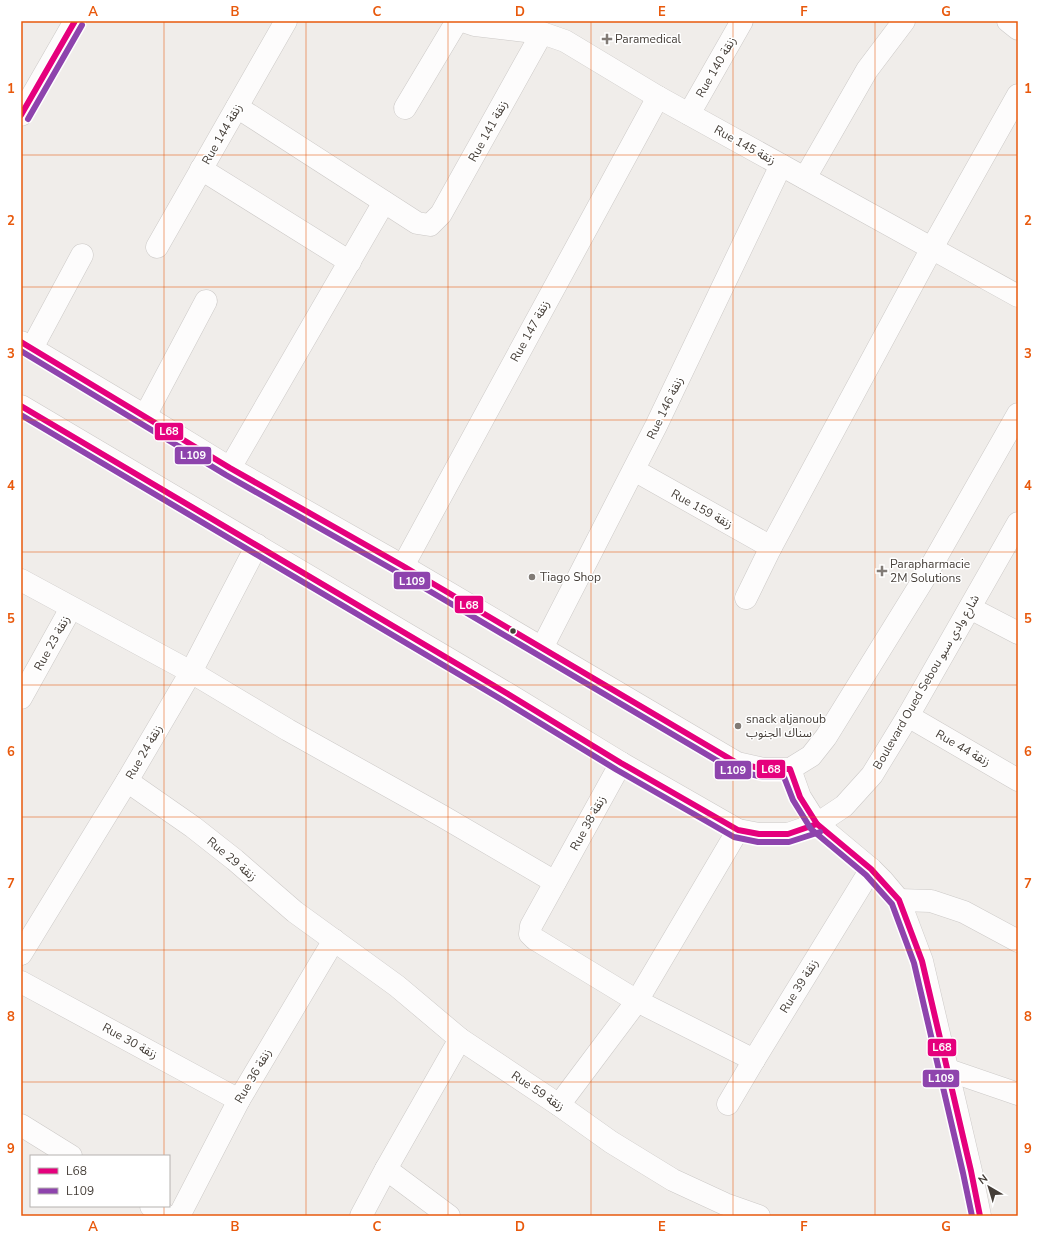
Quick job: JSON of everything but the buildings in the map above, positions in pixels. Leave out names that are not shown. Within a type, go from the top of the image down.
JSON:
[{"type":"street","points":[[21,115],[75,21]]},
{"type":"street","name":"Rue 144 زنقة","points":[[158,247],[286,21]]},
{"type":"street","points":[[405,108],[457,21]]},
{"type":"street","name":"Rue 145 زنقة","points":[[463,21],[475,25],[501,25],[542,33],[565,41],[658,97],[1018,296]]},
{"type":"street","name":"Rue 140 زنقة","points":[[689,114],[742,21]]},
{"type":"street","points":[[805,178],[868,70],[904,21]]},
{"type":"street","points":[[1008,21],[1018,29]]},
{"type":"street","name":"Rue 141 زنقة","points":[[384,202],[417,223],[430,225],[441,214],[542,33]]},
{"type":"street","points":[[746,598],[771,547],[932,248],[1018,95]]},
{"type":"street","name":"Rue 147 زنقة","points":[[403,566],[658,97]]},
{"type":"street","points":[[230,468],[384,202],[237,107]]},
{"type":"street","name":"Rue 146 زنقة","points":[[542,648],[656,426],[781,165]]},
{"type":"street","points":[[201,169],[350,262]]},
{"type":"street","points":[[82,255],[27,345],[230,468],[403,566],[737,762],[764,769],[790,769],[811,756],[826,737],[925,577],[1018,414]]},
{"type":"street","points":[[145,416],[206,301]]},
{"type":"street","name":"Boulevard Oued Sebou شارع وادي سبو","points":[[21,406],[508,694],[621,763],[738,830],[759,834],[788,834],[817,824],[844,806],[872,775],[908,716],[1018,523]]},
{"type":"street","name":"Rue 159 زنقة","points":[[634,470],[771,547]]},
{"type":"street","name":"Rue 24 زنقة","points":[[21,954],[127,781],[191,672],[257,545]]},
{"type":"street","points":[[21,580],[191,672],[288,730],[442,816],[555,882]]},
{"type":"street","name":"Rue 23 زنقة","points":[[21,698],[71,608]]},
{"type":"street","points":[[970,608],[1018,633]]},
{"type":"street","name":"Rue 44 زنقة","points":[[908,716],[1018,780]]},
{"type":"street","name":"Rue 38 زنقة","points":[[621,763],[531,926],[530,934],[535,939],[637,1000]]},
{"type":"street","points":[[790,769],[800,797],[817,824],[871,869],[899,900],[922,961],[971,1171],[980,1216]]},
{"type":"street","name":"Rue 29 زنقة","points":[[127,781],[193,827],[294,912],[334,940]]},
{"type":"street","points":[[559,1105],[637,1000],[738,830]]},
{"type":"street","name":"Rue 39 زنقة","points":[[728,1104],[871,869]]},
{"type":"street","points":[[899,900],[932,901],[964,912],[1018,941]]},
{"type":"street","name":"Rue 59 زنقة","points":[[334,940],[397,986],[460,1039],[559,1105],[611,1142],[722,1210],[759,1216]]},
{"type":"street","name":"Rue 36 زنقة","points":[[179,1216],[239,1100],[334,940]]},
{"type":"street","name":"Rue 30 زنقة","points":[[21,982],[239,1100]]},
{"type":"street","points":[[637,1000],[754,1060]]},
{"type":"street","points":[[361,1216],[460,1039]]},
{"type":"street","points":[[948,1070],[1018,1094]]},
{"type":"street","points":[[21,1125],[69,1155]]},
{"type":"street","points":[[386,1169],[449,1216]]},
{"type":"street","points":[[153,1207],[167,1216]]},
{"type":"transit line","name":"L68","points":[[21,115],[75,21]]},
{"type":"transit line","name":"L109","points":[[28,119],[82,25]]},
{"type":"transit line","name":"L68","points":[[21,342],[230,468],[403,566],[737,763],[764,769],[790,769],[800,797],[817,824],[871,869],[899,900],[922,961],[971,1171],[980,1216]]},
{"type":"transit line","name":"L109","points":[[21,351],[226,475],[399,573],[733,770],[763,777],[784,777],[793,800],[811,829],[866,875],[892,904],[914,963],[972,1216]]},
{"type":"transit line","name":"L68","points":[[21,406],[508,694],[621,763],[738,830],[759,834],[788,834],[817,824]]},
{"type":"transit line","name":"L109","points":[[21,415],[504,701],[617,770],[734,837],[758,842],[789,842],[820,832]]},
{"type":"place","name":"Paramedical","points":[[607,39]]},
{"type":"place","name":"Parapharmacie 2M Solutions","points":[[882,571]]},
{"type":"place","name":"Tiago Shop","points":[[532,577]]},
{"type":"place","name":"snack aljanoub سناك الجنوب","points":[[738,726]]}]
